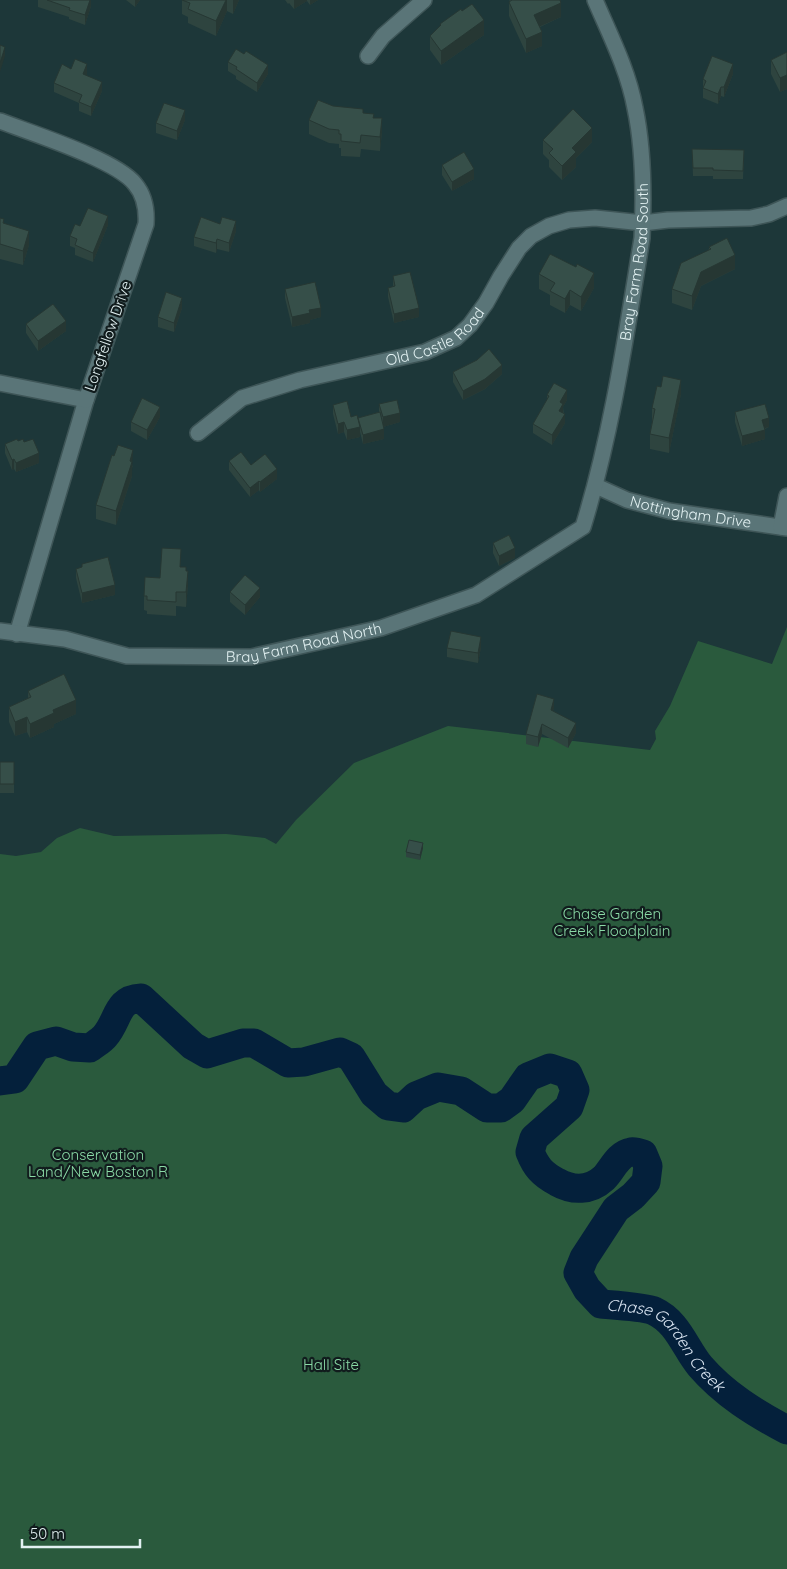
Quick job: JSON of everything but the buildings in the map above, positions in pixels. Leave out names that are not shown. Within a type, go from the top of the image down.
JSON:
[{"type":"street","points":[[368,56],[383,36],[424,0]]},
{"type":"street","name":"Bray Farm Road South","points":[[583,527],[596,486],[623,351],[642,238],[644,182],[635,108],[621,60],[595,0]]},
{"type":"street","name":"Longfellow Drive","points":[[0,120],[116,168],[135,183],[145,202],[146,224],[86,400],[17,634]]},
{"type":"street","name":"Old Castle Road","points":[[198,433],[242,398],[300,380],[425,352],[456,338],[470,325],[486,303],[519,248],[531,236],[549,226],[570,220],[595,218],[643,223],[668,220],[751,218],[769,214],[787,206]]},
{"type":"street","points":[[0,383],[86,400]]},
{"type":"street","name":"Nottingham Drive","points":[[596,486],[627,500],[669,511],[784,527]]},
{"type":"street","points":[[784,527],[787,496]]},
{"type":"street","name":"Bray Farm Road North","points":[[0,631],[65,639],[128,656],[250,657],[381,628],[476,595],[583,527]]},
{"type":"green space","points":[[787,627],[787,1569],[0,1569],[0,854],[16,856],[41,852],[57,838],[80,828],[114,836],[226,834],[265,838],[276,844],[296,820],[354,763],[448,726],[650,750],[656,739],[655,731],[670,706],[698,641],[772,664]]},
{"type":"waterway","name":"Chase Garden Creek","points":[[0,1081],[15,1079],[37,1046],[56,1041],[73,1047],[90,1048],[110,1030],[122,1006],[133,999],[141,998],[193,1046],[207,1054],[243,1043],[254,1043],[288,1063],[304,1062],[340,1052],[351,1057],[374,1094],[388,1106],[403,1108],[416,1096],[438,1087],[461,1091],[487,1108],[501,1108],[512,1100],[528,1077],[550,1068],[568,1074],[575,1090],[569,1107],[534,1138],[530,1152],[540,1170],[563,1185],[581,1188],[599,1182],[626,1153],[643,1154],[648,1166],[646,1182],[633,1196],[616,1209],[584,1258],[578,1273],[587,1289],[601,1304],[644,1308],[662,1316],[675,1328],[695,1359],[709,1376],[752,1410],[787,1430]]},
{"type":"park label","name":"Chase Garden Creek Floodplain","points":[[612,922]]},
{"type":"park label","name":"Conservation Land/New Boston R","points":[[98,1164]]},
{"type":"park label","name":"Hall Site","points":[[331,1365]]}]
